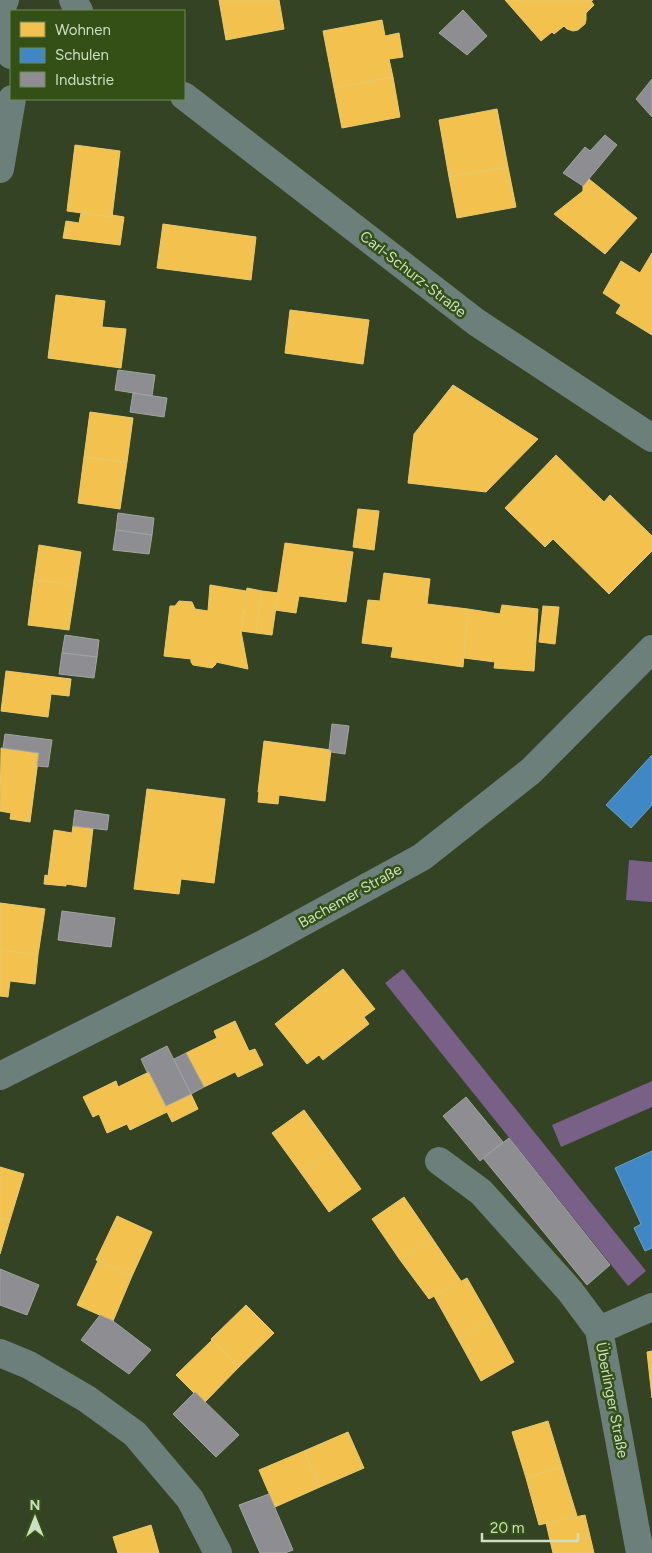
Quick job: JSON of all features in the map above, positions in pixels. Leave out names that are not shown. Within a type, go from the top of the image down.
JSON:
[{"type":"street","points":[[0,17],[5,0]]},
{"type":"street","points":[[0,36],[10,54]]},
{"type":"street","name":"Carl-Schurz-Straße","points":[[185,97],[476,322],[652,438]]},
{"type":"street","points":[[0,169],[12,100]]},
{"type":"street","name":"Bachemer Straße","points":[[0,1076],[261,945],[422,857],[531,771],[652,649]]},
{"type":"street","name":"Überlinger Straße","points":[[438,1161],[481,1192],[570,1291],[599,1330],[640,1553]]},
{"type":"street","points":[[599,1330],[652,1307]]},
{"type":"street","points":[[0,1353],[30,1366],[87,1399],[135,1434],[190,1499],[218,1553]]},
{"type":"shaded area","points":[[629,860],[652,862],[652,902],[626,900]]},
{"type":"shaded area","points":[[403,969],[646,1271],[628,1286],[385,983]]},
{"type":"shaded area","points":[[652,1081],[652,1107],[561,1147],[552,1125]]},
{"type":"building: Wohnen","points":[[219,0],[279,0],[284,29],[226,40]]},
{"type":"building: Wohnen","points":[[505,0],[593,0],[591,1],[594,5],[586,13],[585,24],[578,30],[573,31],[564,26],[554,34],[552,32],[541,41]]},
{"type":"building: Wohnen","points":[[382,20],[385,36],[399,33],[403,57],[389,59],[393,77],[334,88],[323,31]]},
{"type":"building: Wohnen","points":[[393,77],[400,117],[342,128],[334,88]]},
{"type":"building: Wohnen","points":[[497,109],[508,167],[449,177],[439,120]]},
{"type":"building: Wohnen","points":[[75,145],[120,151],[112,217],[67,211]]},
{"type":"building: Wohnen","points":[[508,167],[516,207],[457,218],[449,177]]},
{"type":"building: Wohnen","points":[[589,179],[637,218],[605,254],[554,214],[583,191],[583,186]]},
{"type":"building: Wohnen","points":[[81,213],[124,217],[120,245],[63,238],[66,221],[79,223]]},
{"type":"building: Wohnen","points":[[163,224],[256,237],[251,280],[157,268]]},
{"type":"building: Wohnen","points":[[652,253],[652,335],[616,313],[621,305],[603,293],[621,261],[640,273]]},
{"type":"building: Wohnen","points":[[56,295],[105,301],[102,327],[126,329],[121,368],[48,358]]},
{"type":"building: Wohnen","points":[[290,310],[369,320],[363,364],[285,353]]},
{"type":"building: Wohnen","points":[[453,385],[538,439],[486,492],[408,483],[414,434]]},
{"type":"building: Wohnen","points":[[90,412],[133,418],[127,462],[84,457]]},
{"type":"building: Wohnen","points":[[556,455],[604,502],[610,495],[652,536],[652,551],[609,594],[553,539],[545,547],[505,508]]},
{"type":"building: Wohnen","points":[[84,457],[127,462],[120,509],[78,503]]},
{"type":"building: Wohnen","points":[[358,509],[379,511],[374,550],[353,547]]},
{"type":"building: Wohnen","points":[[285,543],[353,552],[346,602],[299,596],[296,613],[275,610]]},
{"type":"building: Wohnen","points":[[39,545],[81,552],[76,585],[34,580]]},
{"type":"building: Wohnen","points":[[384,573],[430,579],[427,604],[468,609],[463,667],[391,657],[393,647],[362,643],[368,600],[380,601]]},
{"type":"building: Wohnen","points":[[34,580],[76,585],[69,630],[28,625]]},
{"type":"building: Wohnen","points":[[210,585],[246,591],[241,631],[248,669],[216,662],[212,668],[193,665],[191,659],[164,656],[170,606],[175,606],[179,601],[192,602],[195,609],[208,611]]},
{"type":"building: Wohnen","points":[[247,588],[262,591],[256,633],[241,631]]},
{"type":"building: Wohnen","points":[[262,591],[278,593],[272,635],[256,633]]},
{"type":"building: Wohnen","points":[[502,605],[538,609],[534,671],[494,668],[495,662],[464,658],[468,609],[500,614]]},
{"type":"building: Wohnen","points":[[543,606],[559,607],[555,644],[539,642]]},
{"type":"building: Wohnen","points":[[6,671],[71,679],[69,696],[51,694],[48,717],[1,711]]},
{"type":"building: Wohnen","points":[[264,741],[331,750],[325,801],[279,795],[278,804],[258,802]]},
{"type":"building: Wohnen","points":[[1,748],[39,753],[30,822],[10,819],[11,813],[0,811]]},
{"type":"building: Wohnen","points":[[147,789],[225,799],[214,883],[181,879],[179,894],[134,889]]},
{"type":"building: Wohnen","points":[[73,826],[93,828],[86,887],[66,884],[66,886],[44,884],[45,875],[48,876],[54,830],[72,833]]},
{"type":"building: Wohnen","points":[[0,903],[45,909],[38,955],[0,950]]},
{"type":"building: Wohnen","points":[[0,950],[38,955],[35,984],[10,981],[8,997],[0,996]]},
{"type":"building: Wohnen","points":[[343,969],[375,1009],[364,1017],[369,1024],[323,1060],[319,1055],[307,1064],[275,1024]]},
{"type":"building: Wohnen","points":[[235,1021],[249,1051],[255,1049],[263,1065],[238,1077],[235,1072],[204,1087],[186,1053],[217,1038],[214,1031]]},
{"type":"building: Wohnen","points":[[149,1072],[166,1106],[191,1094],[198,1109],[172,1122],[167,1112],[130,1130],[127,1124],[107,1133],[99,1114],[93,1117],[83,1097],[116,1081],[118,1087]]},
{"type":"building: Wohnen","points":[[304,1110],[333,1150],[301,1173],[272,1133]]},
{"type":"building: Wohnen","points":[[333,1150],[361,1189],[329,1212],[301,1173]]},
{"type":"building: Wohnen","points":[[0,1167],[24,1174],[10,1220],[0,1218]]},
{"type":"building: Wohnen","points":[[404,1197],[432,1238],[400,1260],[372,1219]]},
{"type":"building: Wohnen","points":[[117,1216],[152,1232],[132,1276],[96,1260]]},
{"type":"building: Wohnen","points":[[0,1218],[10,1220],[0,1254]]},
{"type":"building: Wohnen","points":[[432,1238],[461,1281],[429,1299],[400,1260]]},
{"type":"building: Wohnen","points":[[98,1261],[132,1276],[113,1321],[77,1305]]},
{"type":"building: Wohnen","points":[[467,1278],[491,1320],[458,1339],[434,1296]]},
{"type":"building: Wohnen","points":[[246,1305],[274,1333],[239,1367],[211,1339]]},
{"type":"building: Wohnen","points":[[491,1320],[514,1362],[481,1381],[458,1339]]},
{"type":"building: Wohnen","points":[[212,1340],[239,1367],[205,1402],[176,1375]]},
{"type":"building: Wohnen","points":[[652,1351],[652,1398],[647,1352]]},
{"type":"building: Wohnen","points":[[548,1421],[562,1467],[526,1478],[512,1432]]},
{"type":"building: Wohnen","points":[[348,1432],[364,1468],[320,1487],[304,1451]]},
{"type":"building: Wohnen","points":[[304,1451],[320,1487],[275,1507],[259,1470]]},
{"type":"building: Wohnen","points":[[562,1467],[577,1516],[539,1525],[526,1478]]},
{"type":"building: Wohnen","points":[[585,1515],[594,1553],[553,1553],[546,1523]]},
{"type":"building: Wohnen","points":[[151,1525],[159,1553],[118,1553],[113,1537]]},
{"type":"building: Schulen","points":[[652,755],[652,805],[631,828],[606,805]]},
{"type":"building: Schulen","points":[[652,1151],[652,1248],[645,1251],[634,1228],[641,1224],[615,1168]]},
{"type":"building: Industrie","points":[[463,10],[487,36],[467,55],[439,33]]},
{"type":"building: Industrie","points":[[652,79],[652,117],[636,99]]},
{"type":"building: Industrie","points":[[605,135],[617,145],[583,186],[563,173],[585,147],[590,151]]},
{"type":"building: Industrie","points":[[118,370],[155,375],[152,396],[115,390]]},
{"type":"building: Industrie","points":[[133,393],[167,398],[164,417],[130,412]]},
{"type":"building: Industrie","points":[[118,513],[154,518],[152,535],[116,530]]},
{"type":"building: Industrie","points":[[116,530],[152,535],[149,554],[113,550]]},
{"type":"building: Industrie","points":[[65,635],[99,640],[97,657],[62,653]]},
{"type":"building: Industrie","points":[[62,653],[97,657],[94,678],[59,674]]},
{"type":"building: Industrie","points":[[332,724],[349,726],[345,754],[329,750]]},
{"type":"building: Industrie","points":[[5,734],[52,740],[48,767],[37,766],[39,753],[3,748]]},
{"type":"building: Industrie","points":[[75,810],[109,815],[107,830],[73,826]]},
{"type":"building: Industrie","points":[[62,911],[115,918],[111,947],[58,940]]},
{"type":"building: Industrie","points":[[167,1046],[191,1094],[166,1106],[141,1059]]},
{"type":"building: Industrie","points":[[186,1053],[204,1087],[191,1094],[174,1059]]},
{"type":"building: Industrie","points":[[466,1097],[503,1142],[480,1161],[443,1116]]},
{"type":"building: Industrie","points":[[509,1138],[610,1265],[587,1285],[483,1158]]},
{"type":"building: Industrie","points":[[0,1269],[39,1285],[27,1315],[0,1305]]},
{"type":"building: Industrie","points":[[100,1315],[113,1321],[151,1350],[129,1374],[81,1340]]},
{"type":"building: Industrie","points":[[195,1392],[239,1435],[216,1457],[173,1414]]},
{"type":"building: Industrie","points":[[269,1494],[293,1550],[285,1553],[260,1553],[239,1505]]}]
